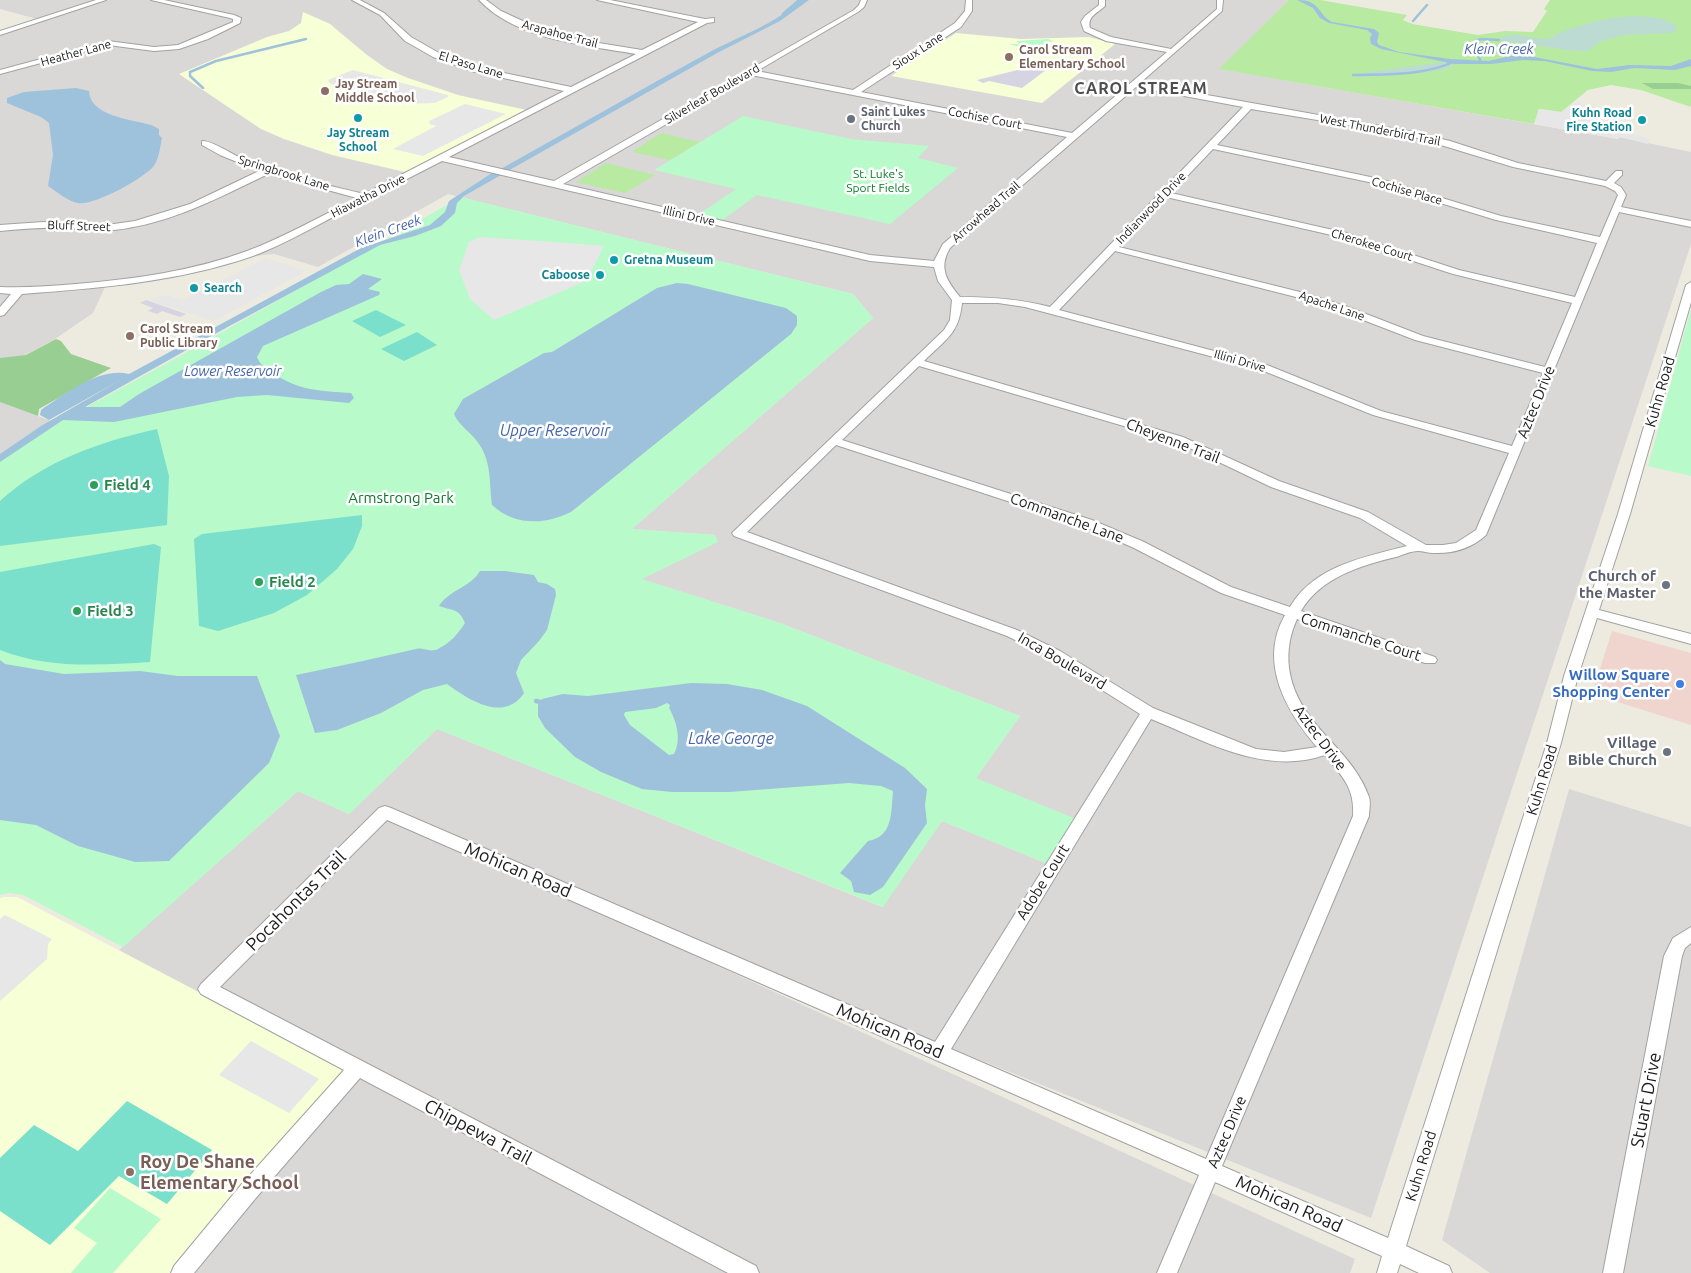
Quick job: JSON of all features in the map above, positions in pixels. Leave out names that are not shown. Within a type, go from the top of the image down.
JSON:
[{"type":"street","points":[[0,33],[103,0]]},
{"type":"street","name":"Heather Lane","points":[[0,72],[113,41],[166,51],[223,29],[240,20],[232,16],[154,0]]},
{"type":"street","name":"El Paso Lane","points":[[355,0],[382,14],[408,39],[436,55],[493,74],[572,90]]},
{"type":"street","name":"Arapahoe Trail","points":[[482,0],[502,15],[534,29],[574,40],[644,53]]},
{"type":"street","name":"Hiawatha Drive","points":[[0,290],[19,292],[114,284],[167,277],[198,270],[264,248],[708,20],[600,0]]},
{"type":"street","name":"Silverleaf Boulevard","points":[[556,184],[856,11],[862,6],[864,0]]},
{"type":"street","name":"Sioux Lane","points":[[854,93],[958,25],[968,11],[970,0]]},
{"type":"street","points":[[1102,0],[1100,7],[1087,17],[1085,22],[1087,29],[1109,39],[1172,51]]},
{"type":"street","name":"Arrowhead Trail","points":[[937,264],[946,246],[1220,10],[1222,4],[1220,0]]},
{"type":"street","points":[[75,2],[88,5]]},
{"type":"street","name":"Cochise Court","points":[[750,72],[1074,136]]},
{"type":"street","name":"West Thunderbird Trail","points":[[1134,84],[1248,106],[1408,133],[1447,143],[1525,168],[1608,184]]},
{"type":"street","name":"Indianwood Drive","points":[[1053,310],[1248,106]]},
{"type":"street","name":"Springbrook Lane","points":[[205,143],[225,154],[267,171],[365,197]]},
{"type":"street","name":"Cochise Place","points":[[1210,146],[1385,183],[1499,218],[1602,241]]},
{"type":"street","name":"Illini Drive","points":[[442,158],[870,258],[937,264]]},
{"type":"street","name":"Bluff Street","points":[[0,228],[49,224],[113,227],[150,221],[180,212],[267,171]]},
{"type":"street","points":[[1608,184],[1619,173]]},
{"type":"street","name":"Aztec Drive","points":[[1167,1273],[1361,816],[1361,798],[1350,778],[1302,717],[1291,699],[1284,681],[1280,657],[1281,644],[1291,614],[1311,588],[1332,574],[1366,560],[1418,547],[1428,550],[1457,547],[1478,537],[1482,532],[1622,193],[1608,184]]},
{"type":"street","name":"Cherokee Court","points":[[1164,194],[1343,235],[1456,272],[1578,301]]},
{"type":"street","points":[[1616,209],[1691,224]]},
{"type":"street","name":"Apache Lane","points":[[1113,248],[1306,296],[1419,338],[1549,371]]},
{"type":"street","points":[[835,441],[948,332],[955,320],[957,300],[939,275],[937,264]]},
{"type":"street","name":"Kuhn Road","points":[[1387,1273],[1554,743],[1571,676],[1624,514],[1691,285]]},
{"type":"street","points":[[0,313],[19,292]]},
{"type":"street","name":"Illini Drive","points":[[957,300],[1011,301],[1053,310],[1263,367],[1378,413],[1516,452]]},
{"type":"street","name":"Cheyenne Trail","points":[[918,362],[1179,439],[1275,484],[1364,514],[1418,547]]},
{"type":"street","name":"Inca Boulevard","points":[[835,441],[738,533],[1012,633],[1055,654],[1148,712],[1254,754],[1284,757],[1312,754],[1327,749]]},
{"type":"street","name":"Commanche Lane","points":[[835,441],[1096,526],[1139,545],[1226,590],[1291,614]]},
{"type":"street","points":[[1591,612],[1691,639]]},
{"type":"street","name":"Commanche Court","points":[[1291,614],[1430,660]]},
{"type":"street","name":"Adobe Court","points":[[939,1052],[1148,712]]},
{"type":"street","name":"Mohican Road","points":[[385,812],[1394,1250]]},
{"type":"street","name":"Pocahontas Trail","points":[[207,989],[385,812]]},
{"type":"street","name":"Stuart Drive","points":[[1613,1273],[1673,956],[1679,943],[1691,934]]},
{"type":"street","name":"Chippewa Trail","points":[[207,989],[749,1273]]},
{"type":"street","points":[[181,1273],[248,1192],[356,1068]]},
{"type":"street","points":[[1394,1250],[1442,1273]]},
{"type":"shaded area","points":[[0,0],[1289,0],[1220,69],[1618,139],[1619,137],[1691,152],[1691,244],[1371,1218],[943,1045],[381,811],[1355,1259],[1350,1273],[174,1273],[347,1070],[119,950],[298,791],[349,814],[437,729],[882,907],[942,821],[1053,866],[976,778],[1020,716],[780,623],[641,579],[715,535],[632,529],[873,318],[853,294],[448,194],[318,267],[274,254],[236,258],[193,269],[107,283],[93,313],[52,341],[0,368],[0,34],[44,21],[0,9]]},
{"type":"shaded area","name":"Jay Stream Middle School","points":[[303,12],[330,24],[387,69],[458,95],[531,111],[409,173],[332,155],[284,139],[261,129],[179,74],[267,37],[289,31],[301,23]]},
{"type":"shaded area","points":[[1632,16],[1662,19],[1673,23],[1677,27],[1675,31],[1670,33],[1624,35],[1601,41],[1588,51],[1575,51],[1498,40],[1510,35],[1538,39],[1551,38],[1563,31],[1589,23]]},
{"type":"shaded area","name":"Carol Stream Elementary School","points":[[956,33],[1021,39],[1089,37],[1115,44],[1042,103],[891,76]]},
{"type":"shaded area","points":[[1068,60],[1076,63],[1046,70],[1022,88],[989,81],[983,83],[977,80],[1050,62],[1055,64]]},
{"type":"shaded area","points":[[1446,62],[1455,64],[1447,68],[1423,73],[1358,77],[1354,74]]},
{"type":"shaded area","points":[[353,70],[448,95],[448,97],[435,103],[405,104],[333,85],[328,80]]},
{"type":"shaded area","points":[[1576,102],[1599,108],[1588,117],[1621,125],[1629,129],[1627,132],[1651,139],[1648,144],[1620,137],[1618,139],[1534,124],[1539,109],[1561,112]]},
{"type":"shaded area","points":[[465,104],[506,114],[423,156],[393,149],[436,126],[430,124],[429,121]]},
{"type":"shaded area","points":[[480,237],[604,246],[586,281],[494,320],[470,299],[459,270],[469,242]]},
{"type":"shaded area","points":[[266,258],[306,271],[214,321],[148,300],[168,295],[182,300]]},
{"type":"shaded area","points":[[146,300],[186,314],[180,317],[162,311],[157,314],[148,311],[153,308],[140,303]]},
{"type":"shaded area","points":[[376,310],[406,325],[380,337],[352,321]]},
{"type":"shaded area","points":[[417,332],[437,345],[404,361],[381,349]]},
{"type":"shaded area","points":[[0,402],[57,423],[0,454]]},
{"type":"shaded area","name":"Field 4","points":[[157,429],[169,476],[167,525],[0,546],[0,501],[17,487],[54,464],[73,455],[114,440]]},
{"type":"shaded area","name":"Field 2","points":[[362,515],[362,526],[353,549],[337,569],[307,595],[274,613],[218,631],[199,626],[194,539],[202,534]]},
{"type":"shaded area","name":"Field 3","points":[[154,544],[161,547],[150,662],[93,665],[55,663],[18,656],[0,650],[0,572]]},
{"type":"shaded area","points":[[1612,631],[1691,653],[1691,725],[1592,694]]},
{"type":"shaded area","points":[[1569,789],[1691,827],[1691,1273],[1490,1273],[1442,1240]]},
{"type":"shaded area","name":"Roy De Shane Elementary School","points":[[17,897],[347,1070],[174,1273],[0,1273],[0,898]]},
{"type":"shaded area","points":[[5,915],[52,939],[48,944],[47,959],[0,1001],[0,919]]},
{"type":"shaded area","points":[[251,1041],[319,1079],[289,1113],[219,1075]]},
{"type":"shaded area","points":[[127,1101],[212,1150],[167,1204],[119,1176],[50,1245],[0,1211],[0,1158],[34,1125],[78,1151]]},
{"type":"green space","points":[[1289,0],[1320,0],[1407,15],[1403,20],[1412,24],[1478,35],[1505,31],[1533,32],[1547,11],[1544,9],[1550,0],[1691,0],[1691,107],[1641,90],[1611,85],[1588,90],[1561,112],[1539,109],[1534,124],[1219,69]]},
{"type":"green space","points":[[1048,39],[1053,41],[1029,50],[1009,44],[1019,44],[1017,41]]},
{"type":"green space","points":[[1642,83],[1678,83],[1691,86],[1691,89],[1653,89]]},
{"type":"green space","name":"St. Luke's Sport Fields","points":[[743,116],[851,139],[929,146],[918,158],[958,168],[890,224],[757,195],[718,223],[695,217],[736,189],[654,170]]},
{"type":"green space","points":[[661,133],[700,142],[670,160],[632,152]]},
{"type":"green space","points":[[606,163],[655,175],[625,193],[576,182]]},
{"type":"green space","name":"Armstrong Park","points":[[461,197],[853,294],[873,318],[632,529],[715,535],[718,542],[642,579],[780,623],[1020,716],[976,778],[1081,821],[1053,866],[942,821],[883,907],[437,729],[349,814],[298,791],[123,947],[23,895],[9,893],[0,895],[0,454],[171,361]]},
{"type":"green space","points":[[1691,309],[1691,476],[1648,466]]},
{"type":"green space","points":[[56,339],[61,341],[71,354],[111,368],[39,409],[38,416],[0,402],[0,358],[26,355]]},
{"type":"green space","points":[[110,1188],[161,1219],[113,1273],[71,1273],[97,1243],[74,1228]]},
{"type":"water","points":[[800,0],[809,0],[780,21],[719,52],[506,172],[499,170],[708,53],[769,23]]},
{"type":"water","points":[[1297,0],[1310,2],[1315,5],[1332,22],[1374,29],[1379,33],[1377,42],[1379,45],[1399,52],[1450,59],[1488,61],[1511,56],[1534,57],[1597,69],[1629,65],[1671,66],[1691,59],[1691,66],[1675,70],[1634,68],[1611,72],[1592,71],[1544,61],[1523,60],[1491,64],[1455,64],[1381,49],[1371,44],[1370,38],[1372,34],[1367,30],[1329,23],[1320,18],[1313,8]]},
{"type":"water","points":[[76,88],[89,91],[91,99],[96,106],[112,115],[151,125],[159,129],[159,135],[162,138],[157,161],[153,167],[117,191],[85,203],[70,200],[48,186],[53,155],[49,123],[41,117],[7,103],[7,98],[24,92]]},
{"type":"water","name":"Lower Reservoir","points":[[492,173],[501,175],[464,196],[457,203],[455,213],[441,226],[415,236],[380,245],[85,407],[120,407],[139,394],[321,292],[336,285],[349,284],[363,274],[382,279],[368,289],[380,292],[379,295],[263,346],[257,357],[266,368],[283,379],[301,387],[320,391],[351,393],[354,398],[349,403],[267,395],[237,397],[114,422],[63,420],[0,462],[0,454],[41,426],[122,379],[49,420],[40,415],[41,410],[71,390],[106,374],[129,374],[361,248],[430,225],[445,212],[449,201]]},
{"type":"water","name":"Upper Reservoir","points":[[677,283],[786,308],[797,316],[797,325],[791,334],[571,512],[550,519],[530,521],[510,517],[492,505],[486,458],[476,440],[454,414],[463,399],[544,353],[552,352],[657,288]]},
{"type":"water","points":[[480,571],[505,571],[534,575],[538,582],[547,584],[555,589],[556,595],[547,630],[521,660],[516,673],[524,693],[516,702],[497,708],[486,706],[447,684],[423,690],[381,713],[337,730],[315,733],[296,675],[416,649],[432,650],[442,647],[460,631],[465,623],[458,612],[439,606],[448,596],[471,581]]},
{"type":"water","points":[[0,660],[5,664],[64,674],[140,671],[178,676],[257,676],[280,736],[269,763],[169,861],[135,862],[78,846],[36,825],[0,820]]},
{"type":"water","name":"Lake George","points":[[691,683],[727,684],[762,690],[807,706],[905,768],[927,789],[925,805],[927,823],[883,887],[870,895],[854,892],[851,881],[840,873],[868,841],[882,835],[886,829],[891,815],[893,791],[881,786],[849,783],[729,792],[672,792],[642,789],[601,772],[575,757],[545,728],[538,716],[538,705],[542,699],[563,694],[588,696]],"holes":[[[667,703],[670,705],[669,708],[676,724],[678,742],[674,754],[669,755],[630,725],[624,715],[625,712],[656,708]]]},
{"type":"waterway","name":"Klein Creek","points":[[783,14],[799,0]]},
{"type":"waterway","points":[[1413,21],[1427,5]]},
{"type":"waterway","points":[[203,88],[190,76],[190,72],[216,61],[306,39]]},
{"type":"waterway","points":[[1474,45],[1475,41],[1481,39],[1499,40]]},
{"type":"waterway","points":[[1476,51],[1481,62]]},
{"type":"waterway","points":[[1353,75],[1418,72],[1455,61]]},
{"type":"waterway","points":[[536,701],[540,702]]},
{"type":"place","name":"Carol Stream Elementary School","points":[[1009,57]]},
{"type":"place","name":"Jay Stream Middle School","points":[[325,91]]},
{"type":"place","name":"Jay Stream School","points":[[358,118]]},
{"type":"place","name":"Saint Lukes Church","points":[[851,119]]},
{"type":"place","name":"Kuhn Road Fire Station","points":[[1642,120]]},
{"type":"place","name":"Gretna Museum","points":[[614,260]]},
{"type":"place","name":"Caboose","points":[[600,275]]},
{"type":"place","name":"Search","points":[[194,288]]},
{"type":"place","name":"Carol Stream Public Library","points":[[130,336]]},
{"type":"place","name":"Field 4","points":[[94,485]]},
{"type":"place","name":"Field 2","points":[[259,582]]},
{"type":"place","name":"Church of the Master","points":[[1666,585]]},
{"type":"place","name":"Field 3","points":[[77,611]]},
{"type":"place","name":"Willow Square Shopping Center","points":[[1680,684]]},
{"type":"place","name":"Village Bible Church","points":[[1667,752]]},
{"type":"place","name":"Roy De Shane Elementary School","points":[[130,1172]]},
{"type":"district","name":"CAROL STREAM","points":[[1141,89]]}]
